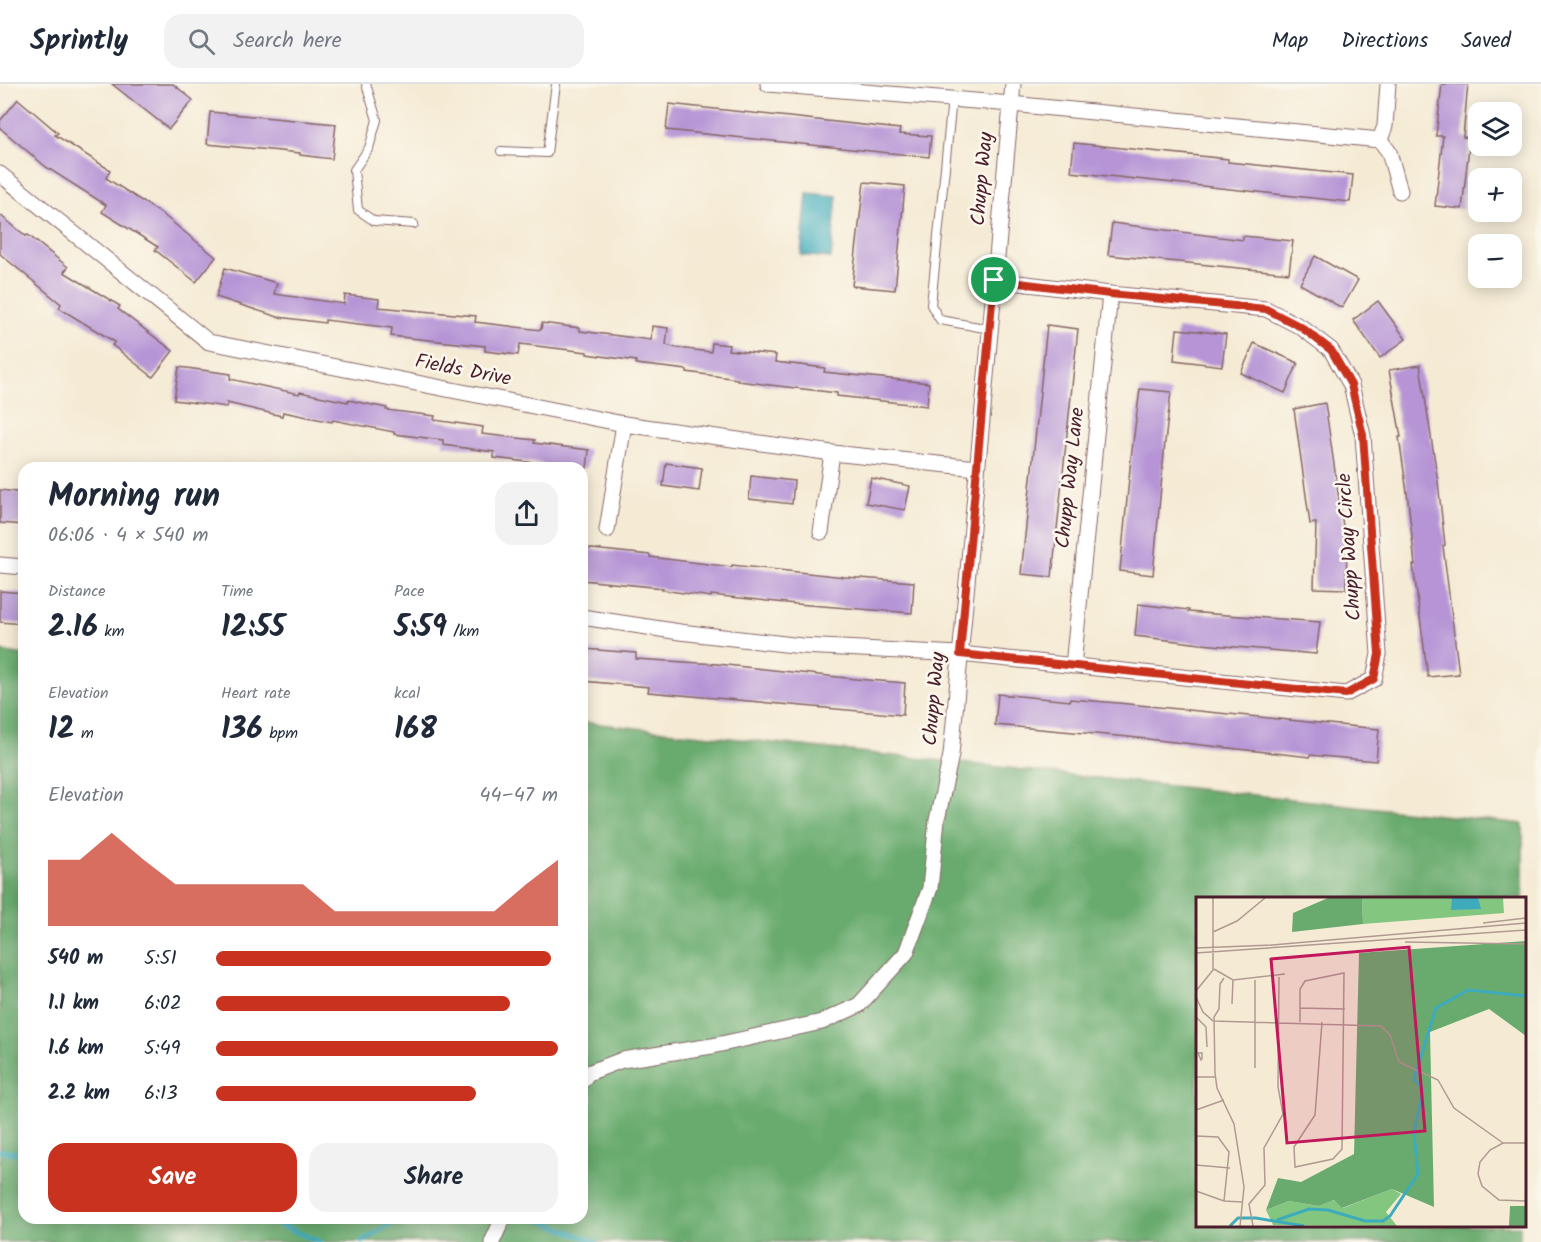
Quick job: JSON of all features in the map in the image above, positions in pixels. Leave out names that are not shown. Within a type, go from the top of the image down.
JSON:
[{"type":"street","points":[[768,84],[1011,104],[1380,140],[1389,152],[1400,191]]},
{"type":"street","name":"Chupp Way","points":[[588,1073],[622,1060],[712,1046],[822,1022],[860,1005],[906,953],[930,888],[937,820],[951,755],[1013,84]]},
{"type":"street","points":[[1380,140],[1385,126],[1388,84]]},
{"type":"street","name":"Fields Drive","points":[[0,174],[209,342],[624,424],[832,453],[977,468]]},
{"type":"street","name":"Chupp Way Circle","points":[[960,654],[1346,694],[1374,679],[1379,654],[1363,435],[1351,385],[1331,350],[1301,327],[1266,309],[994,280]]},
{"type":"street","name":"Chupp Way Lane","points":[[1073,666],[1110,294]]},
{"type":"street","points":[[607,530],[624,424]]},
{"type":"street","points":[[822,532],[832,453]]},
{"type":"street","points":[[0,565],[18,566]]},
{"type":"street","points":[[588,618],[680,633],[802,646],[960,654]]},
{"type":"street","points":[[492,1242],[500,1224]]},
{"type":"lane","points":[[366,84],[376,120],[369,148],[354,170],[358,210],[374,221],[414,224]]},
{"type":"lane","points":[[501,151],[547,153],[556,84]]},
{"type":"lane","points":[[952,99],[931,305],[940,320],[990,329]]},
{"type":"green space","points":[[0,651],[18,654],[18,1224],[588,1224],[588,723],[1523,824],[1523,897],[1196,897],[1196,1227],[1520,1227],[1520,1242],[0,1242]]},
{"type":"water","points":[[807,193],[837,196],[831,258],[801,255]]},
{"type":"building","points":[[112,84],[173,84],[193,100],[169,129]]},
{"type":"building","points":[[1442,84],[1468,84],[1463,137],[1468,138],[1468,156],[1462,209],[1435,206],[1443,136],[1436,136]]},
{"type":"building","points":[[18,99],[58,133],[55,135],[110,170],[106,178],[162,214],[216,257],[196,282],[155,250],[158,247],[102,212],[106,205],[46,167],[0,128],[0,121]]},
{"type":"building","points":[[669,104],[900,129],[899,134],[931,136],[929,157],[666,130]]},
{"type":"building","points":[[210,112],[336,124],[332,159],[300,155],[300,153],[207,144]]},
{"type":"building","points":[[1074,143],[1353,175],[1350,202],[1071,172]]},
{"type":"building","points":[[864,182],[905,186],[895,290],[852,286]]},
{"type":"building","points":[[0,215],[68,267],[64,272],[120,306],[118,309],[173,351],[153,377],[112,345],[115,342],[59,308],[61,304],[0,254]]},
{"type":"building","points":[[1112,223],[1243,240],[1243,236],[1293,241],[1289,273],[1108,255]]},
{"type":"building","points":[[1315,256],[1358,280],[1342,308],[1300,284]]},
{"type":"building","points":[[225,268],[277,283],[274,294],[344,304],[345,295],[379,299],[378,307],[476,316],[475,322],[541,330],[542,323],[580,328],[580,331],[651,340],[652,326],[668,328],[666,345],[677,348],[711,352],[712,343],[729,345],[728,350],[776,355],[775,362],[825,368],[824,372],[929,383],[927,406],[837,396],[837,393],[737,381],[738,379],[687,372],[687,370],[636,364],[636,361],[587,354],[587,352],[520,344],[518,355],[485,351],[485,346],[391,336],[392,328],[278,317],[216,297]]},
{"type":"building","points":[[1378,301],[1406,339],[1380,358],[1353,320]]},
{"type":"building","points":[[1047,325],[1078,329],[1052,577],[1021,574]]},
{"type":"building","points":[[1177,329],[1226,334],[1222,366],[1174,360]]},
{"type":"building","points":[[1254,343],[1298,363],[1285,393],[1241,373]]},
{"type":"building","points":[[1420,365],[1438,482],[1445,545],[1443,546],[1459,674],[1428,677],[1413,565],[1415,565],[1408,500],[1399,437],[1401,437],[1389,370]]},
{"type":"building","points":[[179,367],[231,374],[230,379],[299,394],[300,392],[348,402],[348,400],[387,408],[386,410],[435,416],[434,420],[483,427],[482,434],[535,440],[534,443],[589,450],[588,462],[527,462],[494,458],[494,452],[443,445],[443,440],[394,434],[394,432],[333,420],[332,422],[283,412],[282,416],[227,403],[227,407],[174,400]]},
{"type":"building","points":[[1140,389],[1171,392],[1153,575],[1120,571]]},
{"type":"building","points":[[1325,403],[1345,540],[1347,540],[1346,589],[1314,588],[1316,523],[1310,524],[1294,409]]},
{"type":"building","points":[[666,463],[702,468],[699,491],[663,486]]},
{"type":"building","points":[[751,476],[794,481],[792,504],[749,499]]},
{"type":"building","points":[[871,478],[910,486],[905,510],[866,503]]},
{"type":"building","points":[[0,490],[18,492],[18,524],[0,523]]},
{"type":"building","points":[[588,549],[732,567],[732,565],[914,582],[912,613],[711,595],[711,597],[662,590],[663,588],[588,581]]},
{"type":"building","points":[[0,591],[18,592],[18,624],[0,622]]},
{"type":"building","points":[[1138,604],[1189,610],[1188,612],[1320,622],[1316,654],[1135,636]]},
{"type":"building","points":[[588,649],[636,653],[636,659],[717,664],[905,683],[903,715],[648,692],[649,687],[588,682]]},
{"type":"building","points":[[998,694],[1118,703],[1379,729],[1376,761],[1310,755],[1310,757],[995,725]]},
{"type":"waterway","points":[[0,1151],[18,1153]]},
{"type":"waterway","points":[[277,1224],[320,1242]]},
{"type":"waterway","points":[[362,1242],[390,1224]]},
{"type":"waterway","points":[[550,1224],[595,1242]]},
{"type":"route","points":[[994,280],[1266,309],[1301,327],[1331,350],[1351,385],[1363,435],[1379,654],[1374,679],[1346,694],[960,654],[994,280]]}]
